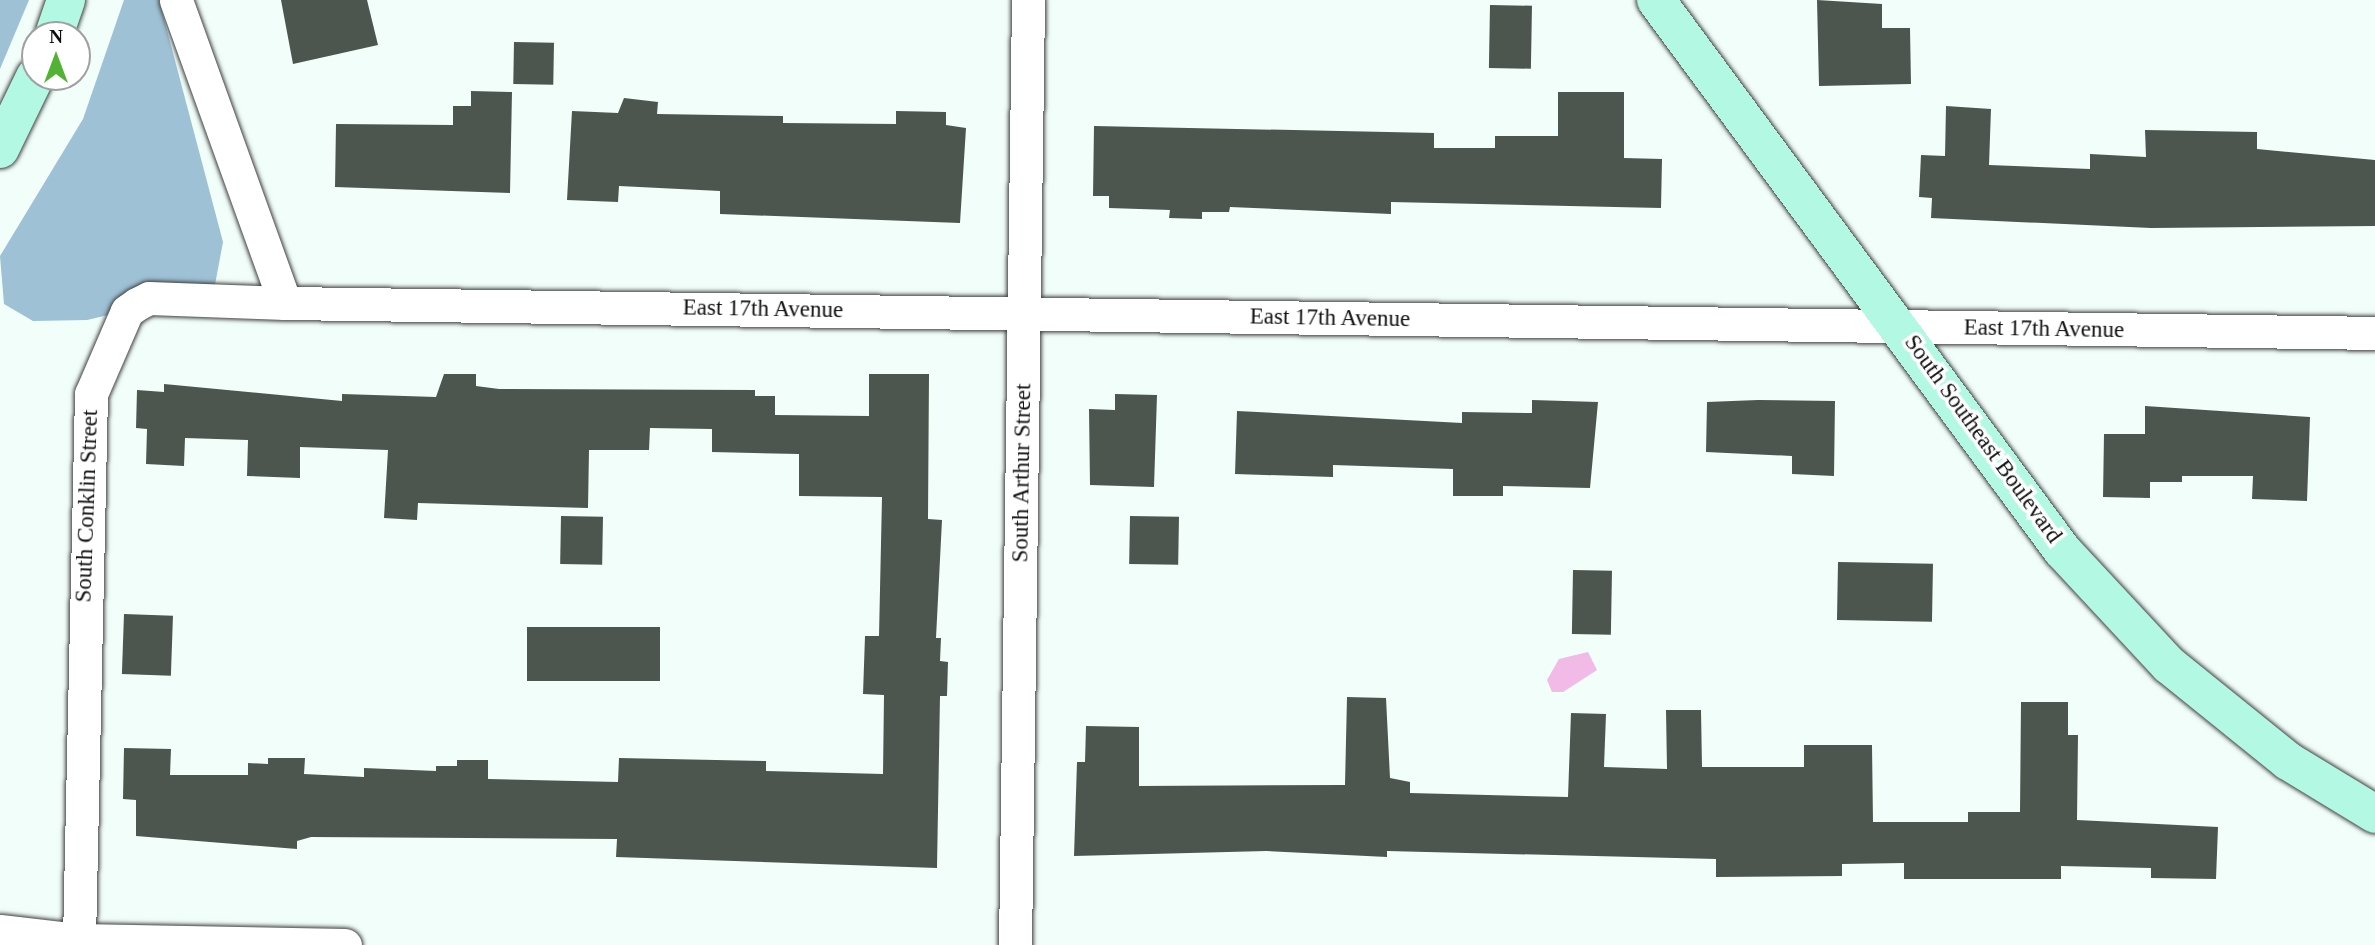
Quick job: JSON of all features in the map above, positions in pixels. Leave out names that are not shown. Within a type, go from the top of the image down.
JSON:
[{"type":"street","points":[[59,21],[66,0]]},
{"type":"street","points":[[176,0],[285,303]]},
{"type":"street","name":"South Arthur Street","points":[[1015,945],[1028,0]]},
{"type":"street","name":"South Southeast Boulevard","points":[[1656,0],[1902,328],[2062,550],[2169,665],[2288,761],[2375,814]]},
{"type":"street","points":[[0,149],[28,91]]},
{"type":"street","name":"South Conklin Street","points":[[79,940],[91,394],[127,311],[136,304],[149,298],[285,303]]},
{"type":"street","name":"East 17th Avenue","points":[[285,303],[2375,333]]},
{"type":"street","points":[[0,931],[79,940],[345,945]]},
{"type":"shaded area","points":[[0,0],[29,0],[0,69]]},
{"type":"shaded area","points":[[124,0],[159,0],[223,242],[214,290],[87,320],[33,321],[4,304],[0,256],[83,119]]},
{"type":"shaded area","points":[[1588,652],[1597,670],[1563,692],[1552,692],[1547,680],[1559,659]]},
{"type":"building","points":[[281,0],[367,0],[378,45],[293,64]]},
{"type":"building","points":[[1817,0],[1882,4],[1882,28],[1910,28],[1911,84],[1819,86]]},
{"type":"building","points":[[1490,5],[1532,6],[1531,69],[1489,68]]},
{"type":"building","points":[[514,42],[554,43],[553,85],[513,84]]},
{"type":"building","points":[[471,91],[512,92],[510,193],[335,187],[336,124],[453,125],[453,106],[471,106]]},
{"type":"building","points":[[1558,92],[1624,92],[1624,158],[1662,159],[1661,208],[1391,202],[1391,214],[1230,207],[1229,212],[1202,212],[1202,219],[1169,218],[1170,210],[1109,208],[1109,196],[1093,196],[1094,126],[1434,133],[1434,148],[1495,148],[1495,136],[1558,136]]},
{"type":"building","points":[[624,98],[658,102],[657,114],[783,116],[783,123],[896,124],[896,111],[946,112],[946,125],[966,128],[960,223],[720,214],[720,191],[619,186],[618,202],[567,200],[572,111],[618,113]]},
{"type":"building","points":[[1946,106],[1991,109],[1989,165],[2090,169],[2090,154],[2146,157],[2145,130],[2257,132],[2257,149],[2375,160],[2375,226],[2151,228],[1931,218],[1932,198],[1919,197],[1921,155],[1945,156]]},
{"type":"building","points":[[444,374],[476,374],[476,386],[499,389],[755,390],[755,396],[775,396],[775,415],[869,416],[869,374],[929,374],[928,519],[942,520],[936,638],[941,638],[940,661],[948,662],[947,696],[940,696],[937,868],[616,857],[617,839],[311,837],[297,841],[297,849],[136,836],[136,800],[123,799],[124,748],[171,749],[170,775],[248,775],[248,763],[268,764],[268,758],[305,758],[304,774],[364,777],[364,768],[436,771],[436,766],[457,766],[457,760],[488,760],[488,779],[618,782],[619,758],[766,761],[766,771],[883,774],[884,695],[863,694],[865,636],[879,636],[882,497],[799,496],[799,454],[712,452],[712,429],[650,428],[649,450],[589,450],[588,508],[418,503],[417,520],[384,518],[388,450],[300,447],[300,478],[247,476],[248,440],[185,438],[184,466],[146,464],[147,429],[136,428],[137,390],[164,392],[164,384],[342,401],[342,394],[436,397]]},
{"type":"building","points":[[1115,394],[1157,395],[1154,487],[1090,485],[1089,409],[1115,410]]},
{"type":"building","points":[[1532,400],[1598,402],[1590,488],[1503,486],[1503,496],[1453,496],[1453,469],[1333,465],[1333,477],[1235,474],[1237,411],[1462,423],[1462,412],[1532,413]]},
{"type":"building","points":[[1835,401],[1834,476],[1792,474],[1792,456],[1706,452],[1707,402]]},
{"type":"building","points":[[2145,406],[2310,417],[2307,501],[2252,499],[2253,476],[2182,476],[2182,482],[2150,482],[2150,498],[2103,497],[2104,434],[2145,434]]},
{"type":"building","points":[[561,516],[603,517],[602,565],[560,564]]},
{"type":"building","points":[[1130,516],[1179,517],[1178,565],[1129,564]]},
{"type":"building","points":[[1838,562],[1933,564],[1932,622],[1837,620]]},
{"type":"building","points":[[1573,570],[1612,571],[1611,635],[1572,634]]},
{"type":"building","points":[[124,614],[173,616],[171,676],[122,674]]},
{"type":"building","points":[[527,627],[660,627],[660,681],[527,681]]},
{"type":"building","points":[[1347,697],[1386,698],[1390,778],[1410,782],[1410,793],[1568,797],[1571,713],[1606,714],[1604,767],[1667,769],[1666,710],[1701,710],[1702,767],[1804,767],[1804,745],[1872,745],[1873,822],[1968,822],[1968,812],[2020,812],[2021,702],[2068,702],[2068,735],[2078,735],[2077,820],[2218,827],[2216,879],[2151,878],[2151,868],[2061,866],[2061,879],[1904,879],[1904,863],[1842,864],[1842,876],[1716,877],[1716,859],[1387,851],[1387,857],[1266,851],[1074,856],[1077,762],[1085,762],[1086,726],[1139,727],[1139,786],[1345,785]]}]
